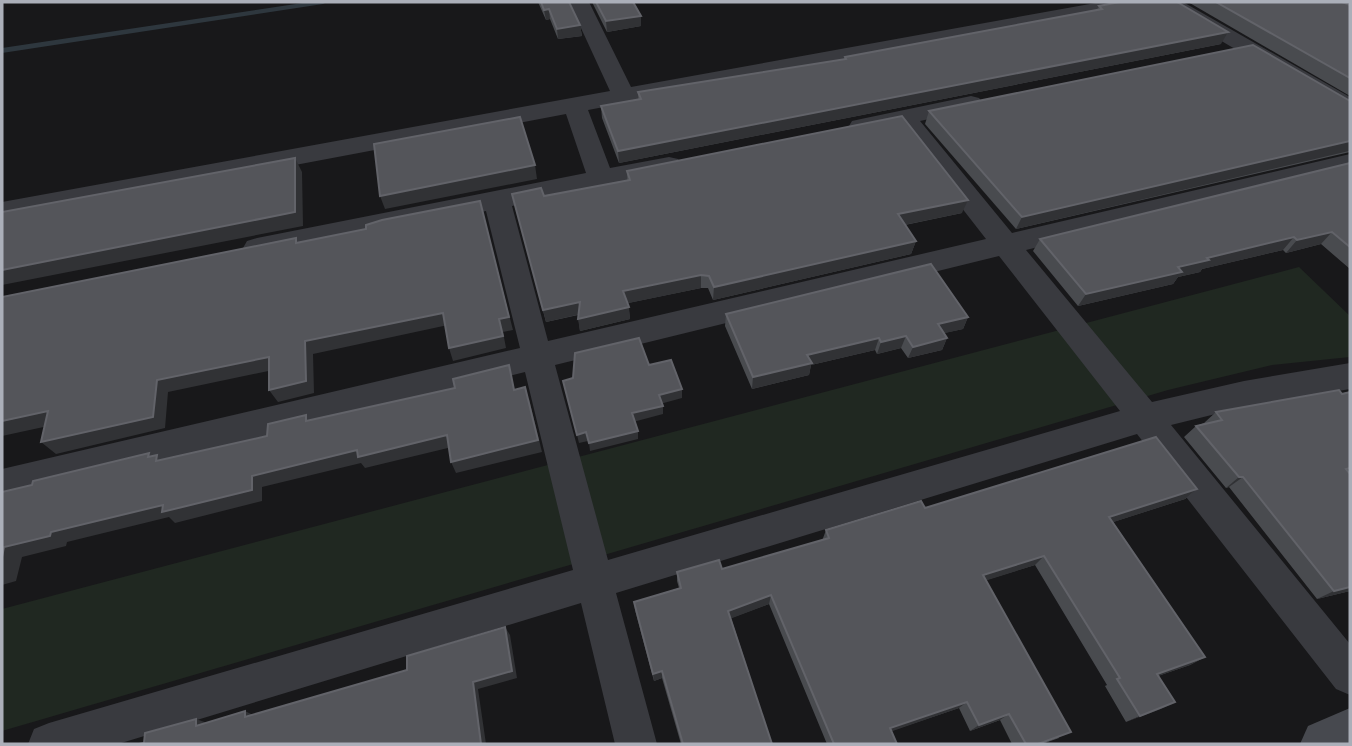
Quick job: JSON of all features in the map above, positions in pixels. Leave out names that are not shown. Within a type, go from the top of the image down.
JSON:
[{"type":"street","points":[[579,2],[624,97]]},
{"type":"street","points":[[2,211],[1127,2]]},
{"type":"street","points":[[1169,2],[1350,107]]},
{"type":"street","points":[[1206,56],[1247,48]]},
{"type":"street","points":[[838,130],[992,99]]},
{"type":"street","points":[[575,106],[601,179]]},
{"type":"street","points":[[904,117],[1350,676]]},
{"type":"street","points":[[229,254],[693,160]]},
{"type":"street","points":[[2,485],[1350,162]]},
{"type":"street","points":[[497,200],[636,744]]},
{"type":"street","points":[[49,744],[1144,418],[1244,394],[1350,376]]},
{"type":"street","points":[[1326,744],[1350,734]]},
{"type":"shaded area","points":[[1299,267],[1350,316],[1350,357],[1272,365],[1168,390],[2,731],[2,609]]},
{"type":"building","points":[[541,2],[569,2],[580,25],[557,29],[549,9],[544,10]]},
{"type":"building","points":[[596,2],[633,2],[641,16],[606,21]]},
{"type":"building","points":[[1120,2],[1177,2],[1228,32],[618,151],[601,106],[641,99],[638,92],[846,59],[845,57],[1102,9],[1099,6]]},
{"type":"building","points":[[1216,2],[1342,2],[1350,5],[1350,78]]},
{"type":"building","points":[[1253,45],[1350,101],[1350,141],[1022,217],[929,111]]},
{"type":"building","points":[[902,116],[968,200],[898,214],[916,241],[714,287],[709,276],[701,275],[623,291],[629,307],[578,319],[580,302],[543,310],[512,194],[541,188],[544,196],[630,180],[627,171]]},
{"type":"building","points":[[520,117],[535,165],[380,196],[374,144]]},
{"type":"building","points":[[295,158],[295,212],[2,270],[2,212]]},
{"type":"building","points":[[1350,163],[1350,247],[1332,232],[1297,240],[1294,237],[1178,267],[1182,272],[1086,294],[1040,239]]},
{"type":"building","points":[[480,201],[509,317],[499,319],[503,336],[449,348],[443,313],[305,341],[306,381],[269,390],[269,357],[157,380],[153,417],[41,442],[48,411],[2,421],[2,297],[296,238],[296,243],[366,229],[366,225],[382,220]]},
{"type":"building","points":[[931,264],[968,317],[938,324],[947,338],[913,347],[906,336],[881,342],[879,338],[807,355],[812,363],[753,377],[726,314]]},
{"type":"building","points":[[639,338],[649,365],[671,360],[682,389],[659,395],[663,406],[632,413],[638,431],[589,443],[586,432],[577,435],[563,381],[573,378],[575,353]]},
{"type":"building","points":[[509,365],[514,390],[525,387],[538,440],[451,462],[447,435],[358,457],[357,450],[252,476],[252,490],[162,512],[163,505],[51,532],[50,536],[4,547],[2,557],[2,492],[32,485],[33,481],[149,453],[148,457],[157,455],[156,461],[267,436],[268,424],[306,415],[306,421],[455,388],[453,379]]},
{"type":"building","points":[[1339,390],[1342,394],[1350,392],[1350,468],[1346,469],[1350,474],[1350,587],[1334,591],[1243,477],[1239,477],[1196,426],[1222,420],[1216,412]]},
{"type":"building","points":[[1156,437],[1197,489],[1109,517],[1205,657],[1157,674],[1175,702],[1140,716],[1117,679],[1120,678],[1044,556],[983,575],[1071,732],[1038,744],[1026,744],[1009,714],[979,725],[967,702],[890,728],[897,744],[834,744],[771,595],[728,611],[772,744],[683,744],[662,671],[653,674],[634,602],[681,588],[677,572],[719,560],[722,569],[829,538],[826,530],[921,501],[925,508]]},
{"type":"building","points":[[505,627],[512,671],[473,682],[481,744],[139,744],[144,743],[145,733],[196,719],[196,726],[245,711],[245,717],[407,670],[407,656]]},
{"type":"waterway","points":[[2,51],[323,2]]}]
